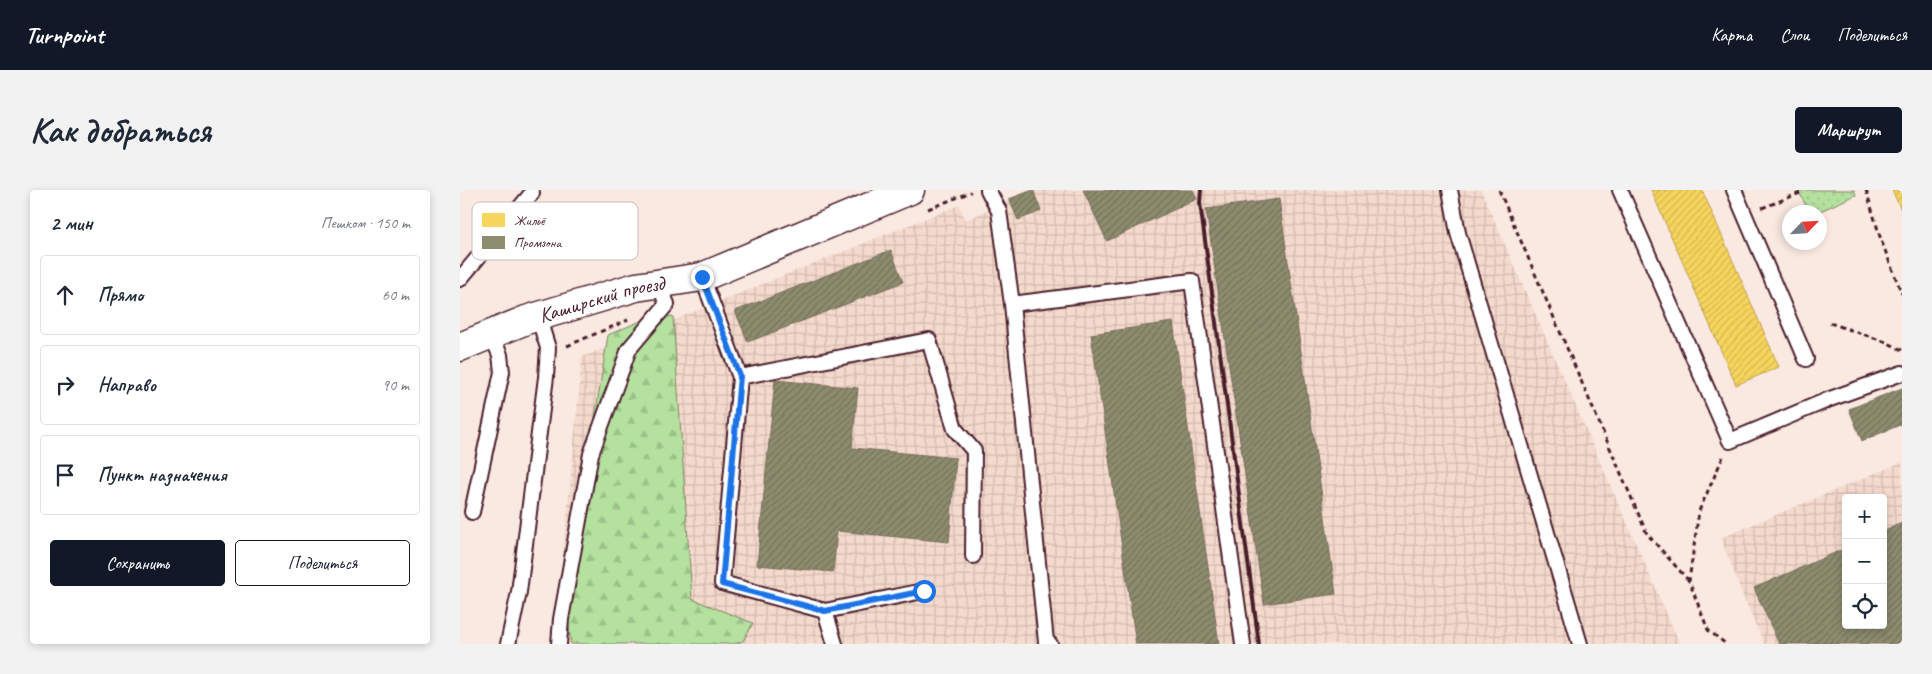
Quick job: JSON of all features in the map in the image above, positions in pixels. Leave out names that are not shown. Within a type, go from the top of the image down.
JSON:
[{"type":"street","name":"Каширский проезд","points":[[462,342],[491,334],[538,316],[636,287],[658,282],[702,277],[910,190]]},
{"type":"lane","points":[[988,190],[998,211],[1012,304],[1047,643]]},
{"type":"lane","points":[[1450,190],[1458,233],[1580,644]]},
{"type":"lane","points":[[1620,190],[1730,441],[1830,399],[1902,373]]},
{"type":"lane","points":[[1734,190],[1806,359]]},
{"type":"lane","points":[[524,202],[532,193]]},
{"type":"lane","points":[[460,279],[476,260]]},
{"type":"lane","points":[[702,277],[740,376],[722,584],[825,611],[924,591]]},
{"type":"lane","points":[[1012,304],[1192,281],[1243,644]]},
{"type":"lane","points":[[559,644],[591,454],[629,349],[667,304],[658,282]]},
{"type":"lane","points":[[508,644],[519,592],[546,377],[548,348],[538,316]]},
{"type":"lane","points":[[472,512],[502,372],[500,355],[491,334]]},
{"type":"lane","points":[[740,376],[929,340],[956,428],[974,451],[973,556]]},
{"type":"lane","points":[[825,611],[835,644]]},
{"type":"path","points":[[1499,190],[1647,534],[1689,581],[1708,630],[1726,644]]},
{"type":"path","points":[[1866,190],[1881,240],[1902,294]]},
{"type":"path","points":[[1745,215],[1800,193]]},
{"type":"path","points":[[1830,323],[1886,342],[1902,350]]},
{"type":"path","points":[[1689,581],[1699,511],[1730,441]]},
{"type":"shaded area","points":[[1032,190],[1481,190],[1680,644],[555,644],[582,357],[959,205],[966,220]]},
{"type":"shaded area","points":[[1902,462],[1902,644],[1764,644],[1721,538]]},
{"type":"green space","points":[[1798,190],[1854,190],[1856,195],[1827,208],[1827,205],[1806,205]]},
{"type":"green space","points":[[673,316],[692,599],[753,623],[743,641],[734,644],[571,644],[566,602],[608,335],[643,320]]},
{"type":"building: Жильё","points":[[1651,190],[1702,190],[1779,367],[1736,385]]},
{"type":"building: Жильё","points":[[1892,190],[1902,190],[1902,212]]},
{"type":"building: Промзона","points":[[1033,190],[1041,211],[1018,220],[1009,199]]},
{"type":"building: Промзона","points":[[1083,190],[1193,190],[1197,199],[1107,241]]},
{"type":"building: Промзона","points":[[1279,199],[1336,594],[1264,604],[1206,209]]},
{"type":"building: Промзона","points":[[891,250],[903,282],[748,342],[735,311]]},
{"type":"building: Промзона","points":[[1173,322],[1219,644],[1136,644],[1091,334]]},
{"type":"building: Промзона","points":[[775,380],[858,388],[852,448],[956,458],[949,542],[837,531],[833,572],[757,565]]},
{"type":"building: Промзона","points":[[1902,388],[1902,424],[1862,441],[1849,409]]},
{"type":"building: Промзона","points":[[1902,523],[1902,644],[1779,644],[1754,588],[1842,550],[1842,629],[1887,629],[1887,529]]},
{"type":"railway","points":[[1201,190],[1200,203],[1259,644]]},
{"type":"route","points":[[702,277],[740,376],[722,584],[825,611],[924,591]]}]
